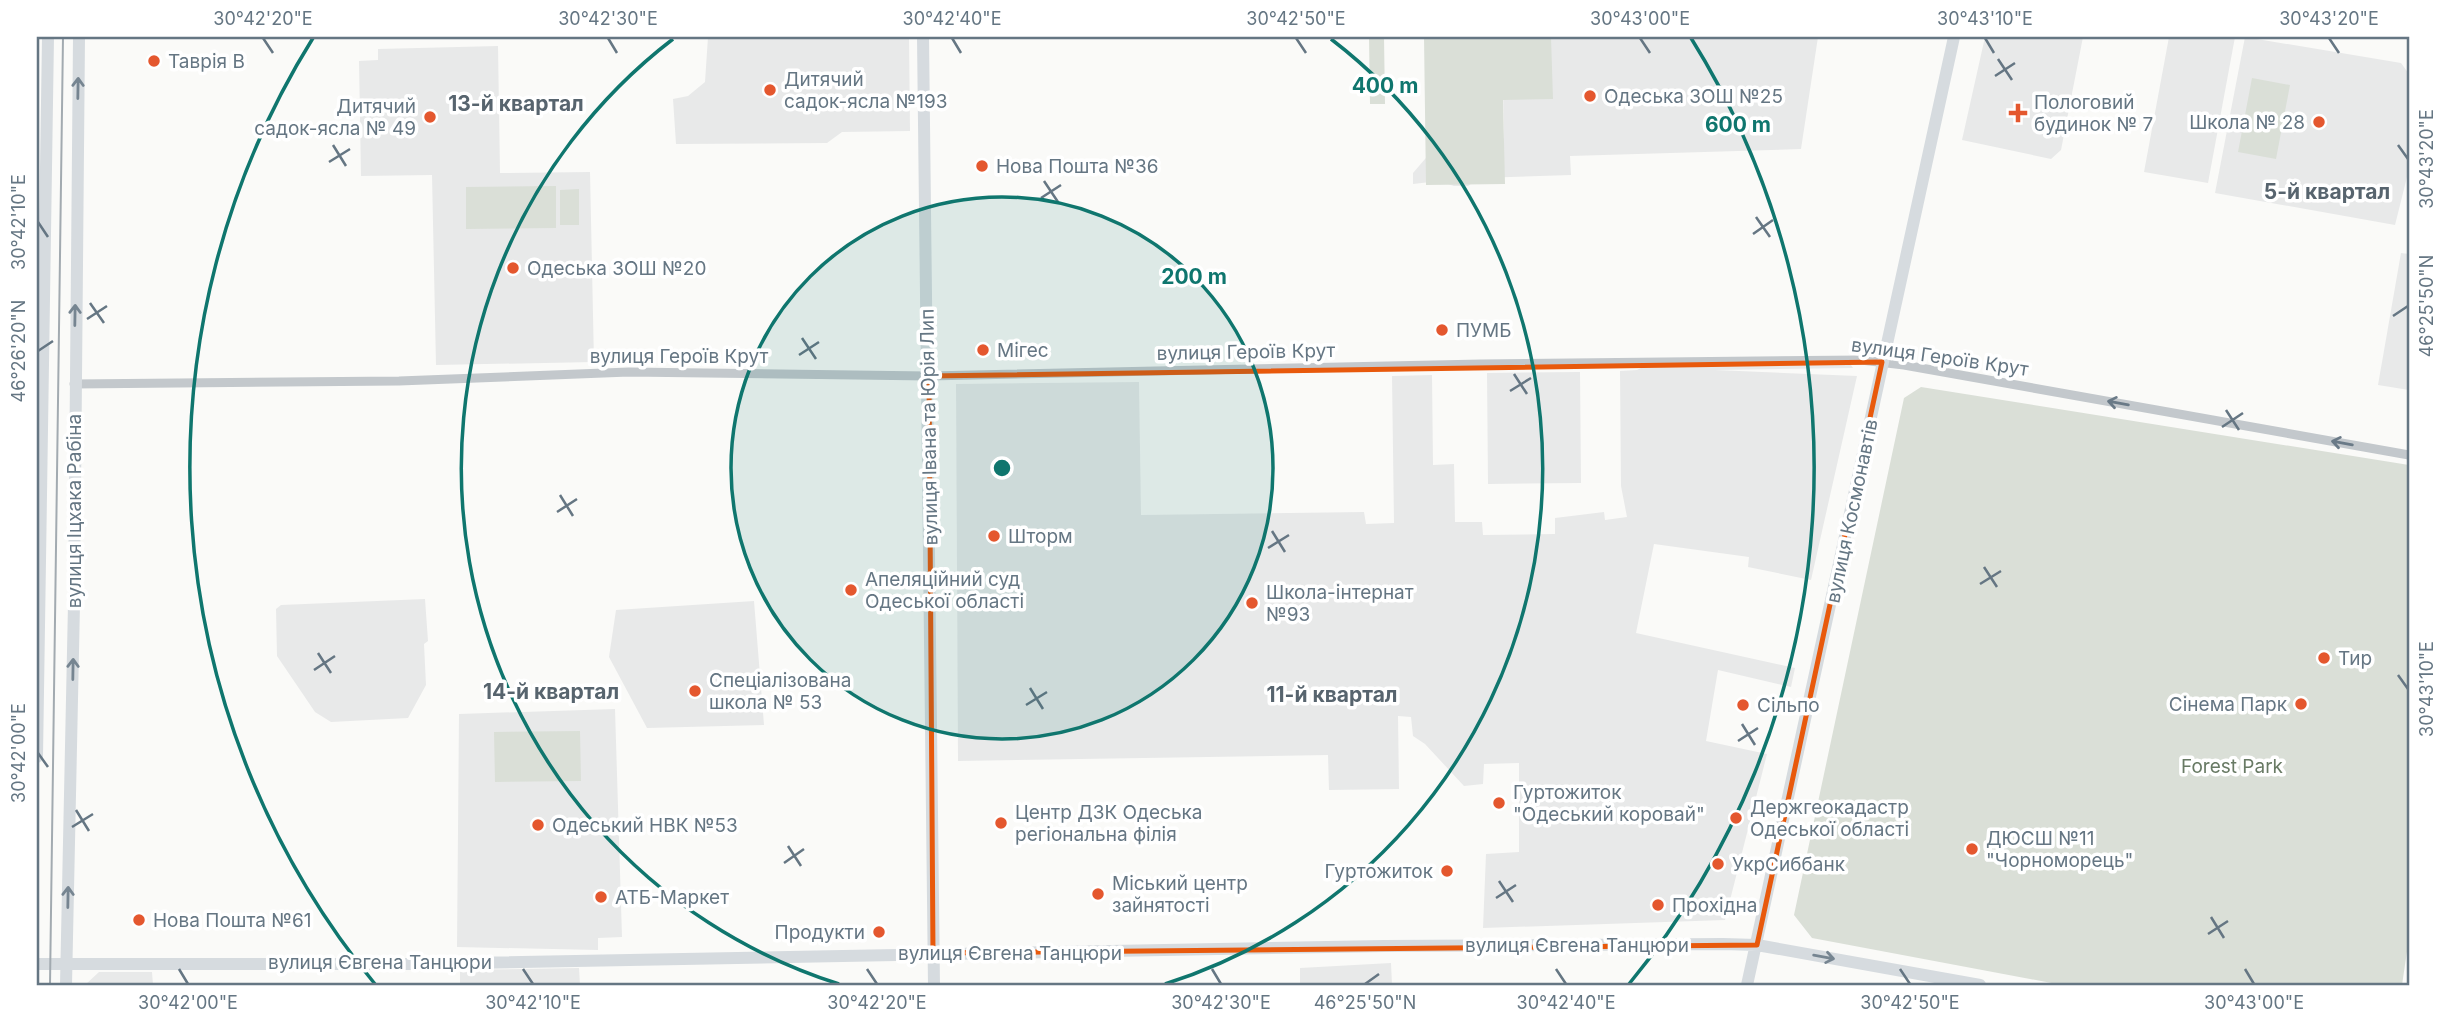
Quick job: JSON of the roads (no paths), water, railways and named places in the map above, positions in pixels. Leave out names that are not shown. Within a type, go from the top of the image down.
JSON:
[{"type":"street","name":"вулиця Іцхака Рабіна","points":[[37,757],[48,37]]},
{"type":"street","name":"вулиця Іцхака Рабіна","points":[[66,985],[74,604],[79,37]]},
{"type":"street","name":"вулиця Івана та Юрія Лип","points":[[923,37],[934,985]]},
{"type":"street","name":"вулиця Космонавтів","points":[[1747,985],[1954,37]]},
{"type":"street","name":"вулиця Героїв Крут","points":[[74,384],[399,380],[629,372],[929,376],[1742,360],[1882,362],[2409,455]]},
{"type":"street","name":"вулиця Євгена Танцюри","points":[[37,964],[661,961],[933,953],[1384,946],[1757,945],[1980,985]]},
{"type":"tram line","points":[[50,985],[63,37]]},
{"type":"place","name":"Таврія В","points":[[154,61]]},
{"type":"place","name":"Дитячий садок-ясла №193","points":[[770,90]]},
{"type":"place","name":"Одеська ЗОШ №25","points":[[1590,96]]},
{"type":"place","name":"Пологовий будинок № 7","points":[[2018,113]]},
{"type":"place","name":"Дитячий садок-ясла № 49","points":[[430,117]]},
{"type":"place","name":"Школа № 28","points":[[2319,122]]},
{"type":"place","name":"Нова Пошта №36","points":[[982,166]]},
{"type":"place","name":"Одеська ЗОШ №20","points":[[513,268]]},
{"type":"place","name":"ПУМБ","points":[[1442,330]]},
{"type":"place","name":"Мігес","points":[[983,350]]},
{"type":"place","name":"Шторм","points":[[994,536]]},
{"type":"place","name":"Апеляційний суд Одеської області","points":[[851,590]]},
{"type":"place","name":"Школа-інтернат №93","points":[[1252,603]]},
{"type":"place","name":"Тир","points":[[2324,658]]},
{"type":"place","name":"Спеціалізована школа № 53","points":[[695,691]]},
{"type":"place","name":"Сінема Парк","points":[[2301,704]]},
{"type":"place","name":"Сільпо","points":[[1743,705]]},
{"type":"place","name":"Гуртожиток \"Одеський коровай\"","points":[[1499,803]]},
{"type":"place","name":"Держгеокадастр Одеської області","points":[[1736,818]]},
{"type":"place","name":"Центр ДЗК Одеська регіональна філія","points":[[1001,823]]},
{"type":"place","name":"Одеський НВК №53","points":[[538,825]]},
{"type":"place","name":"ДЮСШ №11 \"Чорноморець\"","points":[[1972,849]]},
{"type":"place","name":"УкрСиббанк","points":[[1718,864]]},
{"type":"place","name":"Гуртожиток","points":[[1447,871]]},
{"type":"place","name":"Міський центр зайнятості","points":[[1098,894]]},
{"type":"place","name":"АТБ-Маркет","points":[[601,897]]},
{"type":"place","name":"Прохідна","points":[[1658,905]]},
{"type":"place","name":"Нова Пошта №61","points":[[139,920]]},
{"type":"place","name":"Продукти","points":[[879,932]]},
{"type":"district","name":"13-й квартал","points":[[516,103]]},
{"type":"district","name":"5-й квартал","points":[[2327,191]]},
{"type":"district","name":"14-й квартал","points":[[551,691]]},
{"type":"district","name":"11-й квартал","points":[[1332,694]]},
{"type":"park label","name":"Forest Park","points":[[2232,766]]}]
